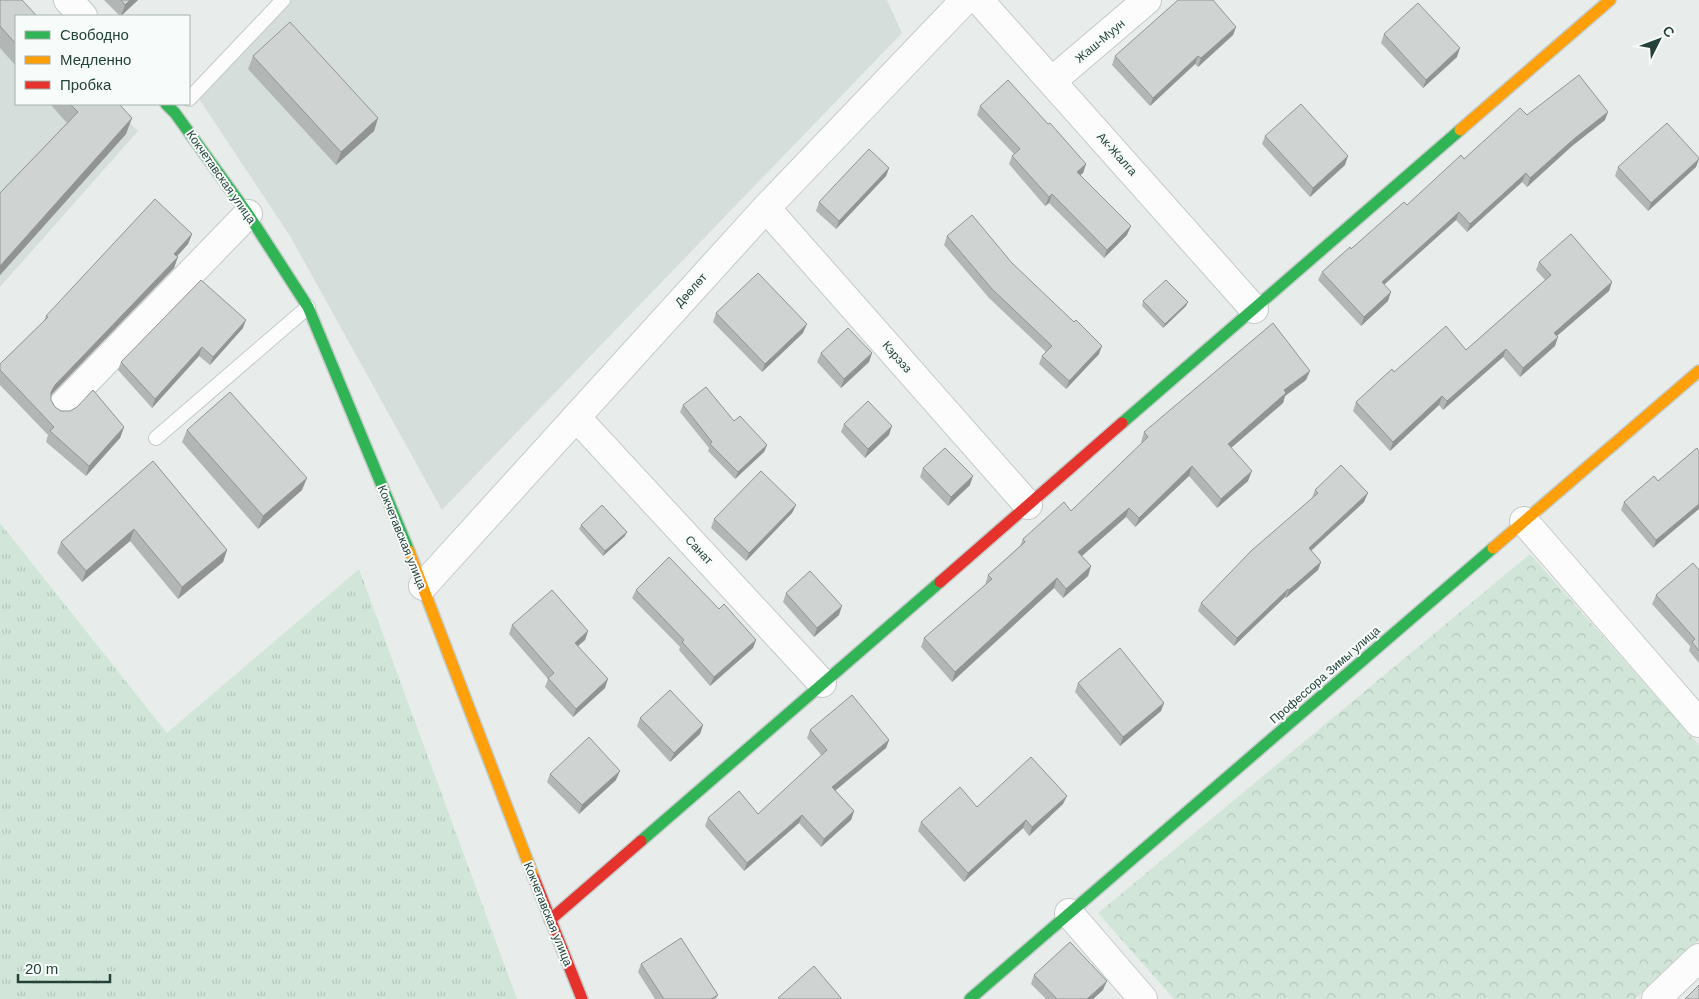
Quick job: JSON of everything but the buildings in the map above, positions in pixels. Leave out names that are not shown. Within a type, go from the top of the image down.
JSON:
[{"type":"street","points":[[68,0],[82,15]]},
{"type":"street","name":"Дөөлөт","points":[[423,586],[766,208],[965,0]]},
{"type":"street","name":"Ак-Жалга","points":[[979,0],[1254,309]]},
{"type":"street","name":"Жаш-Муун","points":[[1052,82],[1147,0]]},
{"type":"street","points":[[550,920],[1610,0]]},
{"type":"street","name":"Кокчетавская улица","points":[[175,107],[248,214],[308,307],[423,586],[582,999]]},
{"type":"street","name":"Кэрээз","points":[[766,208],[1028,505]]},
{"type":"street","points":[[62,406],[248,214]]},
{"type":"street","name":"Профессора Зимы улица","points":[[970,999],[1699,371]]},
{"type":"street","name":"Санат","points":[[576,417],[822,683]]},
{"type":"street","points":[[1524,521],[1699,723]]},
{"type":"street","points":[[1069,913],[1142,999]]},
{"type":"street","points":[[1656,999],[1699,958]]},
{"type":"lane","points":[[190,98],[283,0]]},
{"type":"lane","points":[[156,438],[308,307]]},
{"type":"shaded area","points":[[0,0],[15,15],[15,105],[113,105],[138,131],[0,287]]},
{"type":"shaded area","points":[[285,0],[887,0],[902,33],[442,510],[290,236],[195,93]]},
{"type":"green space","points":[[0,523],[167,733],[359,569],[517,999],[0,999]]},
{"type":"green space","points":[[1530,554],[1699,745],[1699,940],[1635,999],[1174,999],[1098,913]]},
{"type":"traffic: fast","points":[[167,105],[175,113],[248,214],[308,307],[409,551]]},
{"type":"traffic: fast","points":[[1122,423],[1460,130]]},
{"type":"traffic: fast","points":[[970,999],[1493,548]]},
{"type":"traffic: fast","points":[[641,841],[940,582]]},
{"type":"traffic: slow","points":[[1460,130],[1610,0]]},
{"type":"traffic: slow","points":[[1493,548],[1699,371]]},
{"type":"traffic: slow","points":[[409,551],[534,878]]},
{"type":"traffic: jam","points":[[940,582],[1122,423]]},
{"type":"traffic: jam","points":[[550,920],[641,841]]},
{"type":"traffic: jam","points":[[534,878],[582,999]]}]
